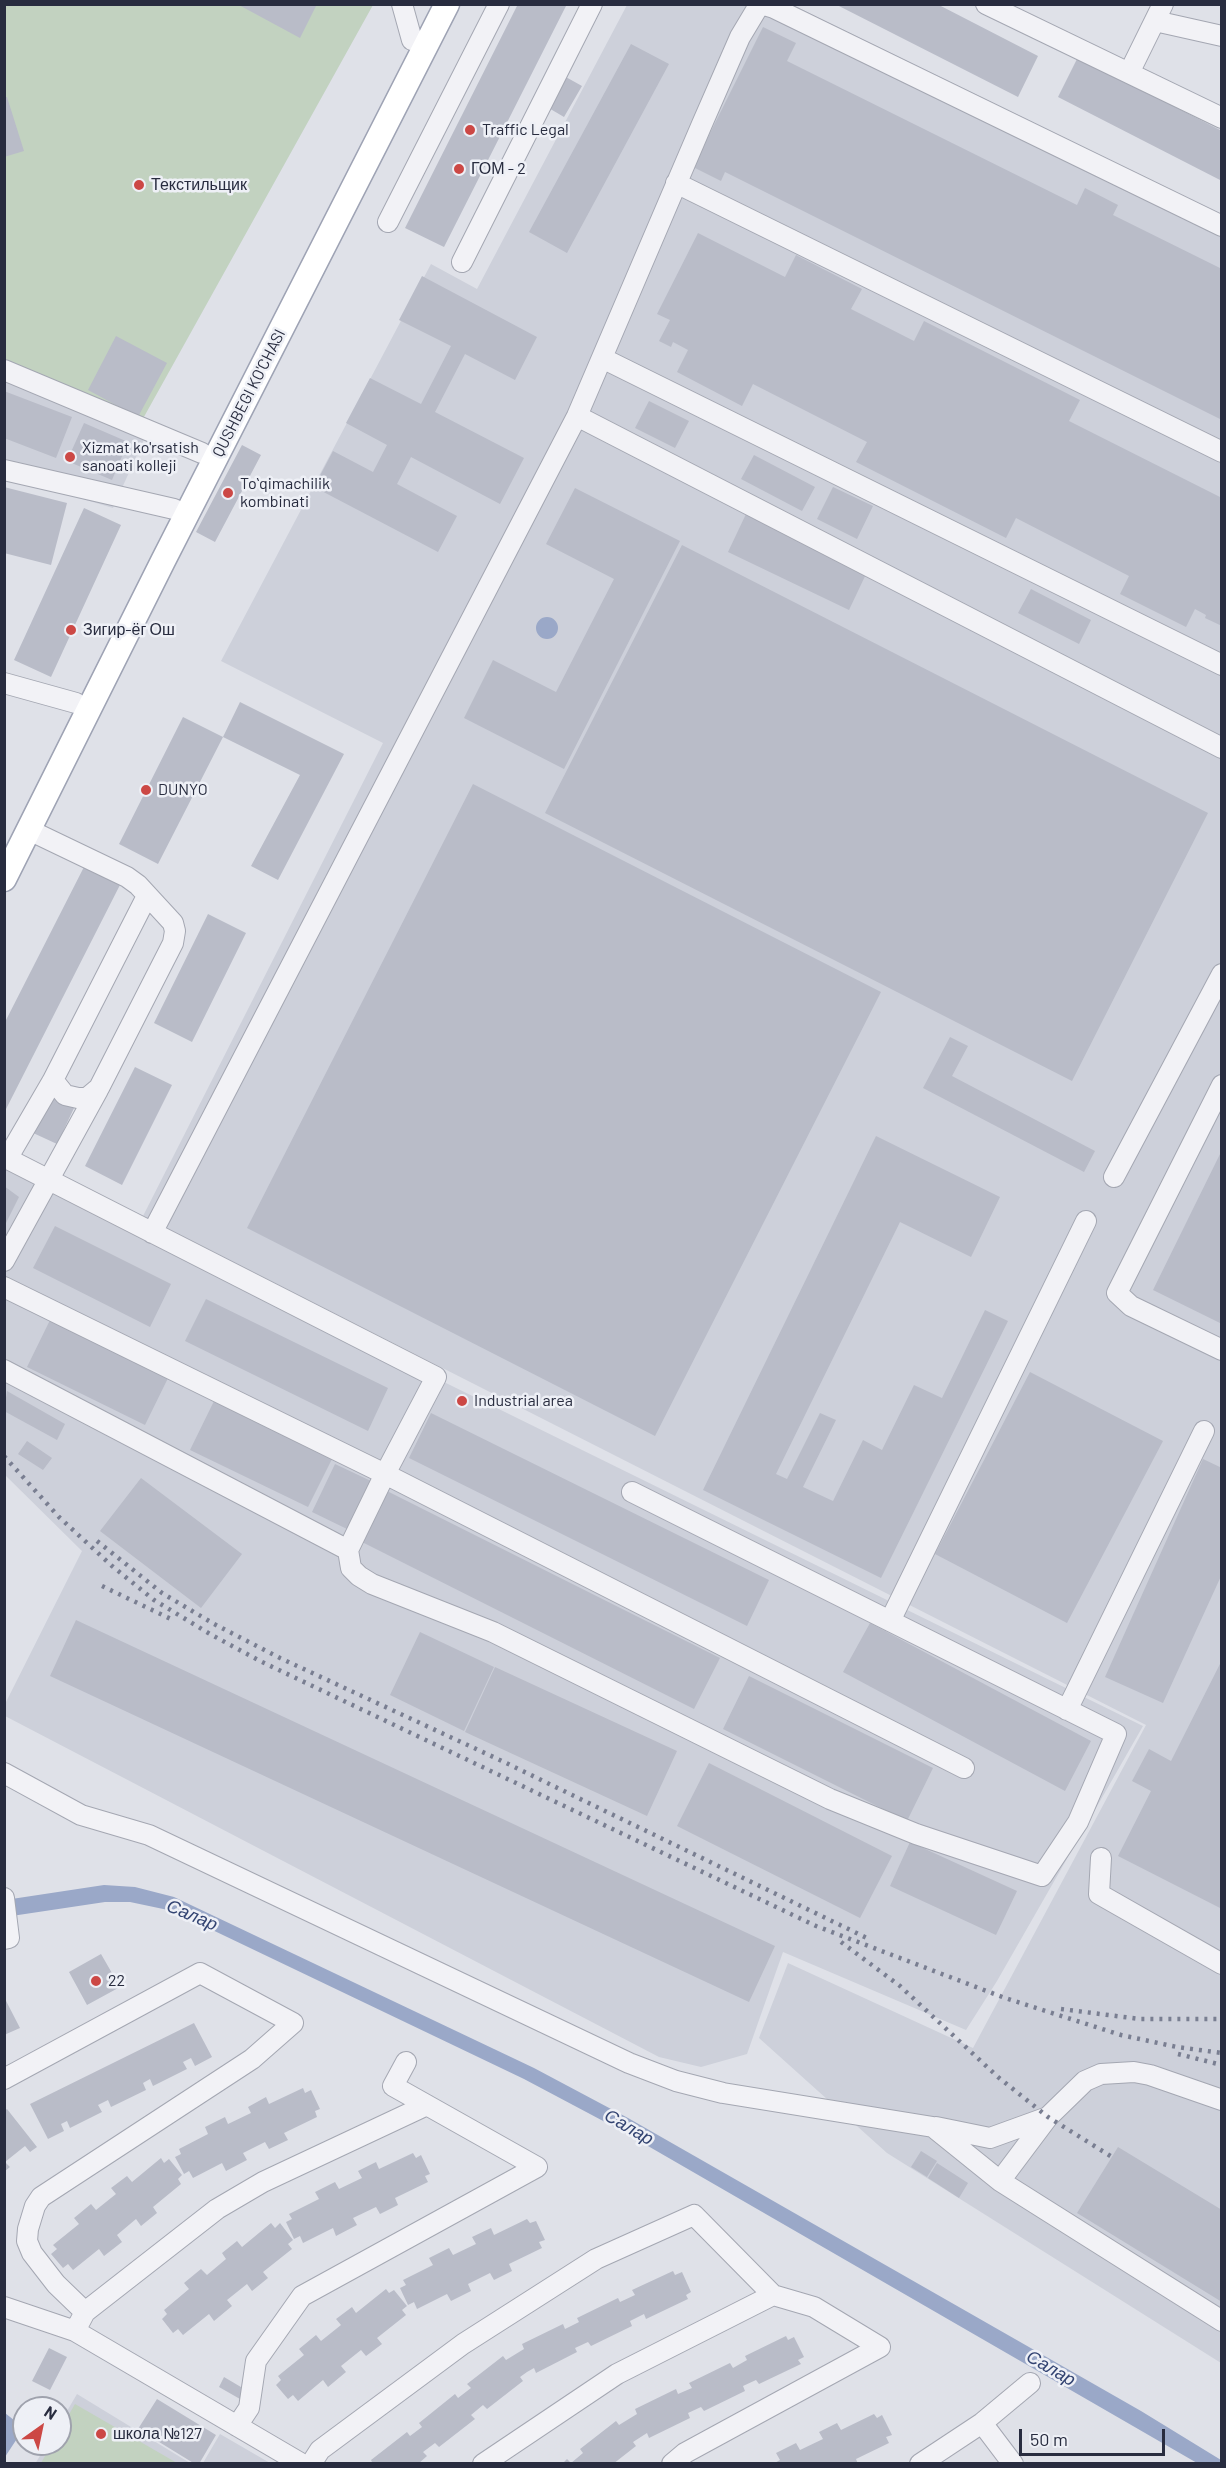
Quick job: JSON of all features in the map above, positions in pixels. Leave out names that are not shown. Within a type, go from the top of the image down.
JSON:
[{"type":"main road","name":"QUSHBEGI KO'CHASI","points":[[4,879],[157,558],[174,509],[430,4]]},
{"type":"main road","name":"QUSHBEGI KO'CHASI","points":[[4,845],[76,704],[157,558],[447,4]]},
{"type":"street","points":[[402,4],[412,40]]},
{"type":"street","points":[[387,222],[499,4]]},
{"type":"street","points":[[462,262],[592,4]]},
{"type":"street","points":[[986,4],[1221,118]]},
{"type":"street","points":[[152,1233],[577,416],[676,183],[741,37],[758,7],[764,5],[785,13],[1221,226]]},
{"type":"street","points":[[1129,73],[1159,13],[1221,36]]},
{"type":"street","points":[[676,183],[1221,452]]},
{"type":"street","points":[[602,358],[1221,665]]},
{"type":"street","points":[[4,370],[202,453]]},
{"type":"street","points":[[577,416],[1221,748]]},
{"type":"street","points":[[4,470],[174,509]]},
{"type":"street","points":[[4,683],[76,704]]},
{"type":"street","points":[[4,1261],[99,1088],[174,943],[175,931],[173,923],[127,877],[29,830]]},
{"type":"street","points":[[147,896],[53,1080],[6,1158],[436,1377],[385,1473],[348,1550],[351,1568],[372,1584],[493,1632],[830,1799],[916,1834],[1042,1876],[1078,1822],[1116,1734],[632,1492]]},
{"type":"street","points":[[1114,1177],[1221,974]]},
{"type":"street","points":[[53,1080],[65,1095],[78,1098],[87,1098],[99,1088]]},
{"type":"street","points":[[1221,1086],[1117,1293],[1131,1306],[1221,1350]]},
{"type":"street","points":[[890,1621],[1086,1221]]},
{"type":"street","points":[[4,1287],[385,1473],[964,1768]]},
{"type":"street","points":[[4,1370],[348,1550]]},
{"type":"street","points":[[1067,1710],[1204,1431]]},
{"type":"street","points":[[4,1773],[81,1815],[149,1835],[629,2062],[666,2077],[723,2093],[933,2127],[990,2139],[1048,2117]]},
{"type":"street","points":[[1101,1858],[1099,1894],[1219,1960]]},
{"type":"street","points":[[4,1898],[7,1939]]},
{"type":"street","points":[[4,2079],[200,1973],[293,2023],[252,2060],[41,2197],[35,2206],[27,2241],[32,2253],[56,2284],[85,2312]]},
{"type":"street","points":[[237,2426],[249,2408],[256,2361],[302,2296],[537,2167],[393,2086],[406,2062]]},
{"type":"street","points":[[1000,2181],[1048,2117],[1085,2080],[1101,2074],[1118,2072],[1150,2075],[1221,2100]]},
{"type":"street","points":[[75,2331],[85,2312],[218,2209],[263,2182],[427,2105]]},
{"type":"street","points":[[933,2127],[1000,2181],[1221,2321]]},
{"type":"street","points":[[311,2463],[320,2450],[463,2344],[596,2259],[694,2216],[772,2295],[814,2307],[880,2347],[685,2453],[672,2463]]},
{"type":"street","points":[[483,2463],[617,2374],[772,2295]]},
{"type":"street","points":[[4,2307],[75,2331],[302,2463]]},
{"type":"street","points":[[920,2463],[982,2422],[1030,2383]]},
{"type":"street","points":[[982,2422],[1013,2463]]},
{"type":"shaded area","points":[[627,5],[793,5],[1221,214],[1221,2363],[887,2153],[759,2038],[788,1963],[973,2048],[1146,1725],[143,1216],[383,743],[221,661],[431,264],[477,289]]},
{"type":"shaded area","name":"Xizmat ko'rsatish sanoati kolleji","points":[[4,378],[145,437],[113,508],[5,476]]},
{"type":"shaded area","points":[[5,1166],[1143,1726],[997,1981],[966,2030],[783,1952],[747,2054],[701,2067],[659,2057],[5,1716],[4,1706],[82,1551],[5,1475]]},
{"type":"shaded area","name":"школа №127","points":[[77,2394],[190,2463],[35,2464],[40,2456],[72,2456],[72,2403]]},
{"type":"shaded area","name":"школа №127","points":[[220,2434],[270,2463],[203,2463]]},
{"type":"green space","name":"Текстильщик","points":[[4,5],[373,5],[140,424],[5,366]]},
{"type":"green space","name":"школа №127","points":[[75,2404],[177,2463],[41,2463],[45,2456],[72,2456],[72,2409]]},
{"type":"water","points":[[547,617],[555,620],[558,628],[555,636],[547,639],[539,636],[536,628],[539,620]]},
{"type":"water","name":"Салар","points":[[104,1885],[135,1887],[174,1897],[534,2068],[628,2118],[1141,2411],[1221,2460],[1221,2463],[1197,2463],[622,2131],[524,2079],[202,1925],[168,1910],[130,1902],[105,1902],[5,1917],[5,1900]]},
{"type":"water","points":[[5,2413],[12,2419],[12,2446],[4,2456]]},
{"type":"building","points":[[237,4],[317,4],[300,38]]},
{"type":"building","points":[[518,4],[567,4],[444,247],[405,228]]},
{"type":"building","points":[[835,4],[937,4],[1038,56],[1018,97]]},
{"type":"building","points":[[763,27],[796,43],[787,61],[1077,205],[1085,188],[1118,205],[1113,215],[1222,269],[1222,420],[725,172],[721,181],[693,167]]},
{"type":"building","points":[[631,44],[669,64],[567,253],[529,232]]},
{"type":"building","points":[[1078,57],[1222,131],[1222,181],[1058,97]]},
{"type":"building","points":[[564,76],[582,86],[564,117],[547,107]]},
{"type":"building","points":[[4,97],[7,97],[24,151],[4,157]]},
{"type":"building","points":[[698,233],[785,277],[796,255],[862,289],[851,309],[914,341],[924,321],[1080,400],[1069,421],[1222,498],[1222,626],[1205,618],[1206,615],[1195,609],[1186,627],[1120,594],[1129,576],[1016,518],[1006,538],[856,462],[867,442],[753,384],[742,406],[677,372],[688,350],[673,342],[671,347],[659,341],[670,320],[657,314]]},
{"type":"building","points":[[422,276],[537,337],[515,380],[465,354],[435,412],[524,458],[500,504],[411,457],[397,484],[457,516],[438,552],[314,487],[333,451],[373,472],[387,445],[346,423],[370,378],[421,404],[451,346],[399,320]]},
{"type":"building","points":[[116,336],[167,363],[138,417],[88,390]]},
{"type":"building","points":[[4,391],[72,417],[56,458],[4,438]]},
{"type":"building","points":[[649,401],[689,421],[675,448],[635,428]]},
{"type":"building","points":[[84,423],[128,442],[112,480],[67,461]]},
{"type":"building","name":"Toʻqimachilik kombinati","points":[[242,445],[261,455],[215,542],[196,532]]},
{"type":"building","points":[[754,455],[815,487],[802,511],[741,479]]},
{"type":"building","points":[[4,487],[67,503],[51,565],[4,553]]},
{"type":"building","points":[[833,487],[873,506],[857,539],[817,519]]},
{"type":"building","points":[[575,488],[680,541],[564,769],[464,718],[493,660],[556,692],[614,579],[546,544]]},
{"type":"building","points":[[84,508],[121,525],[51,677],[14,660]]},
{"type":"building","points":[[746,514],[867,572],[849,610],[728,552]]},
{"type":"building","points":[[682,545],[1208,813],[1072,1081],[545,813]]},
{"type":"building","points":[[1031,589],[1091,620],[1079,644],[1018,613]]},
{"type":"building","points":[[240,702],[344,754],[278,880],[251,866],[300,775],[223,737]]},
{"type":"building","points":[[183,717],[223,737],[158,864],[119,844]]},
{"type":"building","points":[[473,784],[881,992],[655,1436],[247,1228]]},
{"type":"building","points":[[86,863],[122,881],[4,1113],[4,1024]]},
{"type":"building","points":[[208,914],[246,933],[192,1042],[154,1023]]},
{"type":"building","points":[[950,1037],[968,1046],[952,1076],[1095,1151],[1084,1172],[923,1088]]},
{"type":"building","points":[[135,1067],[172,1085],[122,1185],[85,1166]]},
{"type":"building","points":[[50,1094],[75,1106],[57,1144],[31,1132]]},
{"type":"building","points":[[876,1136],[1000,1197],[971,1257],[900,1222],[776,1474],[787,1479],[820,1413],[836,1420],[803,1487],[833,1501],[863,1440],[882,1450],[914,1385],[942,1398],[985,1310],[1008,1321],[881,1578],[703,1490]]},
{"type":"building","points":[[1222,1150],[1222,1324],[1153,1290]]},
{"type":"building","points":[[4,1186],[19,1197],[4,1227]]},
{"type":"building","points":[[55,1226],[171,1284],[150,1327],[33,1268]]},
{"type":"building","points":[[206,1299],[388,1388],[368,1431],[185,1341]]},
{"type":"building","points":[[52,1316],[170,1374],[145,1425],[27,1367]]},
{"type":"building","points":[[1030,1372],[1163,1441],[1067,1623],[935,1554]]},
{"type":"building","points":[[7,1391],[65,1424],[57,1440],[4,1411]]},
{"type":"building","points":[[215,1399],[333,1457],[308,1507],[190,1450]]},
{"type":"building","points":[[431,1413],[769,1580],[747,1626],[409,1458]]},
{"type":"building","points":[[27,1441],[52,1458],[43,1470],[18,1454]]},
{"type":"building","points":[[1203,1459],[1222,1468],[1222,1574],[1163,1703],[1105,1677]]},
{"type":"building","points":[[335,1464],[371,1481],[347,1529],[312,1512]]},
{"type":"building","points":[[141,1478],[242,1554],[201,1608],[100,1531]]},
{"type":"building","points":[[387,1491],[720,1658],[694,1709],[362,1542]]},
{"type":"building","points":[[76,1620],[775,1946],[749,2002],[50,1676]]},
{"type":"building","points":[[870,1623],[1091,1741],[1065,1791],[843,1672]]},
{"type":"building","points":[[420,1632],[494,1667],[464,1731],[390,1695]]},
{"type":"building","points":[[1222,1660],[1222,1909],[1118,1856],[1151,1791],[1132,1781],[1149,1749],[1171,1761]]},
{"type":"building","points":[[495,1667],[677,1751],[647,1816],[465,1732]]},
{"type":"building","points":[[749,1676],[933,1768],[907,1821],[723,1729]]},
{"type":"building","points":[[709,1763],[892,1856],[860,1918],[677,1826]]},
{"type":"building","points":[[910,1842],[1017,1891],[996,1935],[890,1886]]},
{"type":"building","points":[[101,1954],[120,1987],[87,2005],[69,1972]]},
{"type":"building","points":[[4,1997],[20,2028],[4,2035]]},
{"type":"building","points":[[194,2023],[212,2057],[195,2066],[191,2058],[183,2062],[187,2069],[153,2086],[150,2079],[143,2083],[146,2090],[111,2107],[108,2100],[98,2105],[102,2112],[70,2128],[67,2121],[61,2124],[64,2131],[48,2139],[30,2104]]},
{"type":"building","points":[[303,2088],[305,2093],[311,2090],[320,2109],[315,2111],[317,2117],[284,2133],[288,2140],[269,2149],[265,2142],[243,2153],[247,2160],[226,2171],[222,2163],[193,2178],[189,2171],[184,2174],[175,2157],[181,2154],[179,2149],[208,2134],[205,2127],[225,2117],[228,2124],[251,2113],[248,2107],[266,2097],[269,2104]]},
{"type":"building","points":[[7,2109],[37,2147],[30,2152],[25,2146],[5,2162],[10,2167],[4,2172],[4,2111]]},
{"type":"building","points":[[1118,2147],[1222,2210],[1222,2302],[1077,2213]]},
{"type":"building","points":[[921,2151],[937,2161],[927,2177],[911,2167]]},
{"type":"building","points":[[413,2153],[416,2158],[421,2155],[430,2174],[425,2176],[428,2182],[395,2198],[398,2205],[380,2214],[376,2207],[353,2218],[357,2225],[336,2236],[333,2228],[303,2243],[300,2236],[294,2239],[286,2222],[292,2219],[289,2214],[319,2199],[315,2192],[335,2182],[339,2189],[362,2178],[358,2171],[376,2162],[379,2169]]},
{"type":"building","points":[[161,2158],[164,2163],[169,2159],[182,2175],[178,2179],[181,2184],[153,2207],[157,2213],[141,2226],[136,2219],[117,2235],[122,2242],[104,2256],[99,2249],[73,2270],[68,2264],[63,2268],[51,2254],[57,2249],[53,2245],[79,2224],[74,2218],[91,2204],[96,2210],[116,2194],[111,2188],[127,2176],[132,2182]]},
{"type":"building","points":[[937,2163],[968,2183],[959,2198],[928,2178]]},
{"type":"building","points":[[527,2219],[530,2223],[536,2221],[545,2240],[539,2242],[542,2248],[509,2264],[512,2271],[494,2280],[490,2273],[468,2284],[471,2291],[451,2301],[447,2294],[417,2309],[414,2302],[408,2305],[400,2288],[406,2285],[403,2280],[433,2265],[429,2258],[449,2248],[453,2255],[476,2244],[472,2237],[491,2228],[494,2235]]},
{"type":"building","points":[[271,2223],[275,2228],[280,2223],[293,2240],[288,2244],[292,2249],[263,2272],[268,2278],[252,2291],[247,2284],[227,2300],[232,2306],[214,2321],[209,2314],[183,2335],[178,2329],[173,2333],[162,2319],[167,2314],[164,2310],[189,2289],[184,2283],[201,2269],[207,2275],[226,2259],[222,2253],[237,2241],[242,2247]]},
{"type":"building","points":[[673,2271],[675,2275],[682,2272],[691,2292],[686,2295],[688,2299],[646,2319],[644,2314],[630,2321],[632,2326],[591,2346],[588,2342],[575,2348],[577,2352],[536,2373],[534,2368],[527,2372],[520,2377],[523,2381],[487,2409],[483,2405],[471,2415],[475,2419],[439,2447],[435,2443],[423,2452],[427,2456],[418,2464],[373,2464],[371,2460],[407,2432],[410,2436],[422,2427],[419,2423],[455,2394],[458,2398],[471,2388],[467,2384],[503,2356],[506,2360],[524,2349],[522,2344],[563,2324],[565,2329],[579,2322],[577,2318],[618,2298],[620,2302],[635,2295],[632,2290]]},
{"type":"building","points":[[386,2289],[389,2293],[394,2290],[407,2306],[402,2310],[406,2315],[377,2338],[382,2344],[366,2356],[361,2350],[341,2366],[346,2372],[328,2387],[323,2380],[298,2401],[293,2395],[288,2399],[276,2385],[281,2380],[278,2376],[304,2355],[299,2349],[316,2335],[321,2341],[341,2325],[336,2319],[352,2307],[356,2313]]},
{"type":"building","points":[[786,2336],[788,2340],[794,2337],[804,2357],[798,2360],[801,2364],[759,2384],[756,2380],[743,2386],[745,2391],[704,2411],[701,2407],[688,2413],[690,2418],[649,2438],[647,2433],[633,2442],[636,2446],[613,2464],[562,2464],[567,2459],[571,2463],[583,2453],[580,2449],[616,2421],[619,2425],[637,2414],[635,2409],[676,2389],[678,2394],[692,2388],[689,2383],[730,2363],[733,2368],[747,2360],[745,2356]]},
{"type":"building","points":[[49,2348],[67,2357],[50,2390],[32,2381]]},
{"type":"building","points":[[224,2377],[246,2390],[240,2399],[219,2387]]},
{"type":"building","points":[[157,2399],[216,2435],[199,2464],[195,2464],[138,2429]]},
{"type":"building","points":[[874,2414],[877,2418],[882,2415],[892,2435],[886,2437],[889,2443],[856,2459],[858,2464],[773,2464],[780,2460],[776,2453],[796,2443],[800,2450],[823,2439],[819,2432],[837,2423],[841,2430]]},
{"type":"railway","points":[[4,1456],[59,1517],[112,1566],[154,1600],[260,1661],[816,1926],[1005,1998],[1121,2035],[1177,2047],[1222,2053]]},
{"type":"railway","points":[[97,1541],[162,1593],[214,1624],[280,1658],[502,1761],[871,1940]]},
{"type":"railway","points":[[102,1586],[173,1620]]},
{"type":"railway","points":[[841,1942],[900,1986],[998,2077],[1048,2117],[1112,2157]]},
{"type":"railway","points":[[1061,2009],[1140,2019],[1222,2019]]},
{"type":"railway","points":[[1178,2054],[1222,2065]]},
{"type":"place","name":"Traffic Legal","points":[[470,130]]},
{"type":"place","name":"ГОМ - 2","points":[[459,169]]},
{"type":"place","name":"Текстильщик","points":[[139,185]]},
{"type":"place","name":"Xizmat ko'rsatish sanoati kolleji","points":[[70,457]]},
{"type":"place","name":"Toʻqimachilik kombinati","points":[[228,493]]},
{"type":"place","name":"Зигир-ёг Ош","points":[[71,630]]},
{"type":"place","name":"DUNYO","points":[[146,790]]},
{"type":"place","name":"Industrial area","points":[[462,1401]]},
{"type":"place","name":"22","points":[[96,1981]]},
{"type":"place","name":"школа №127","points":[[101,2434]]}]
